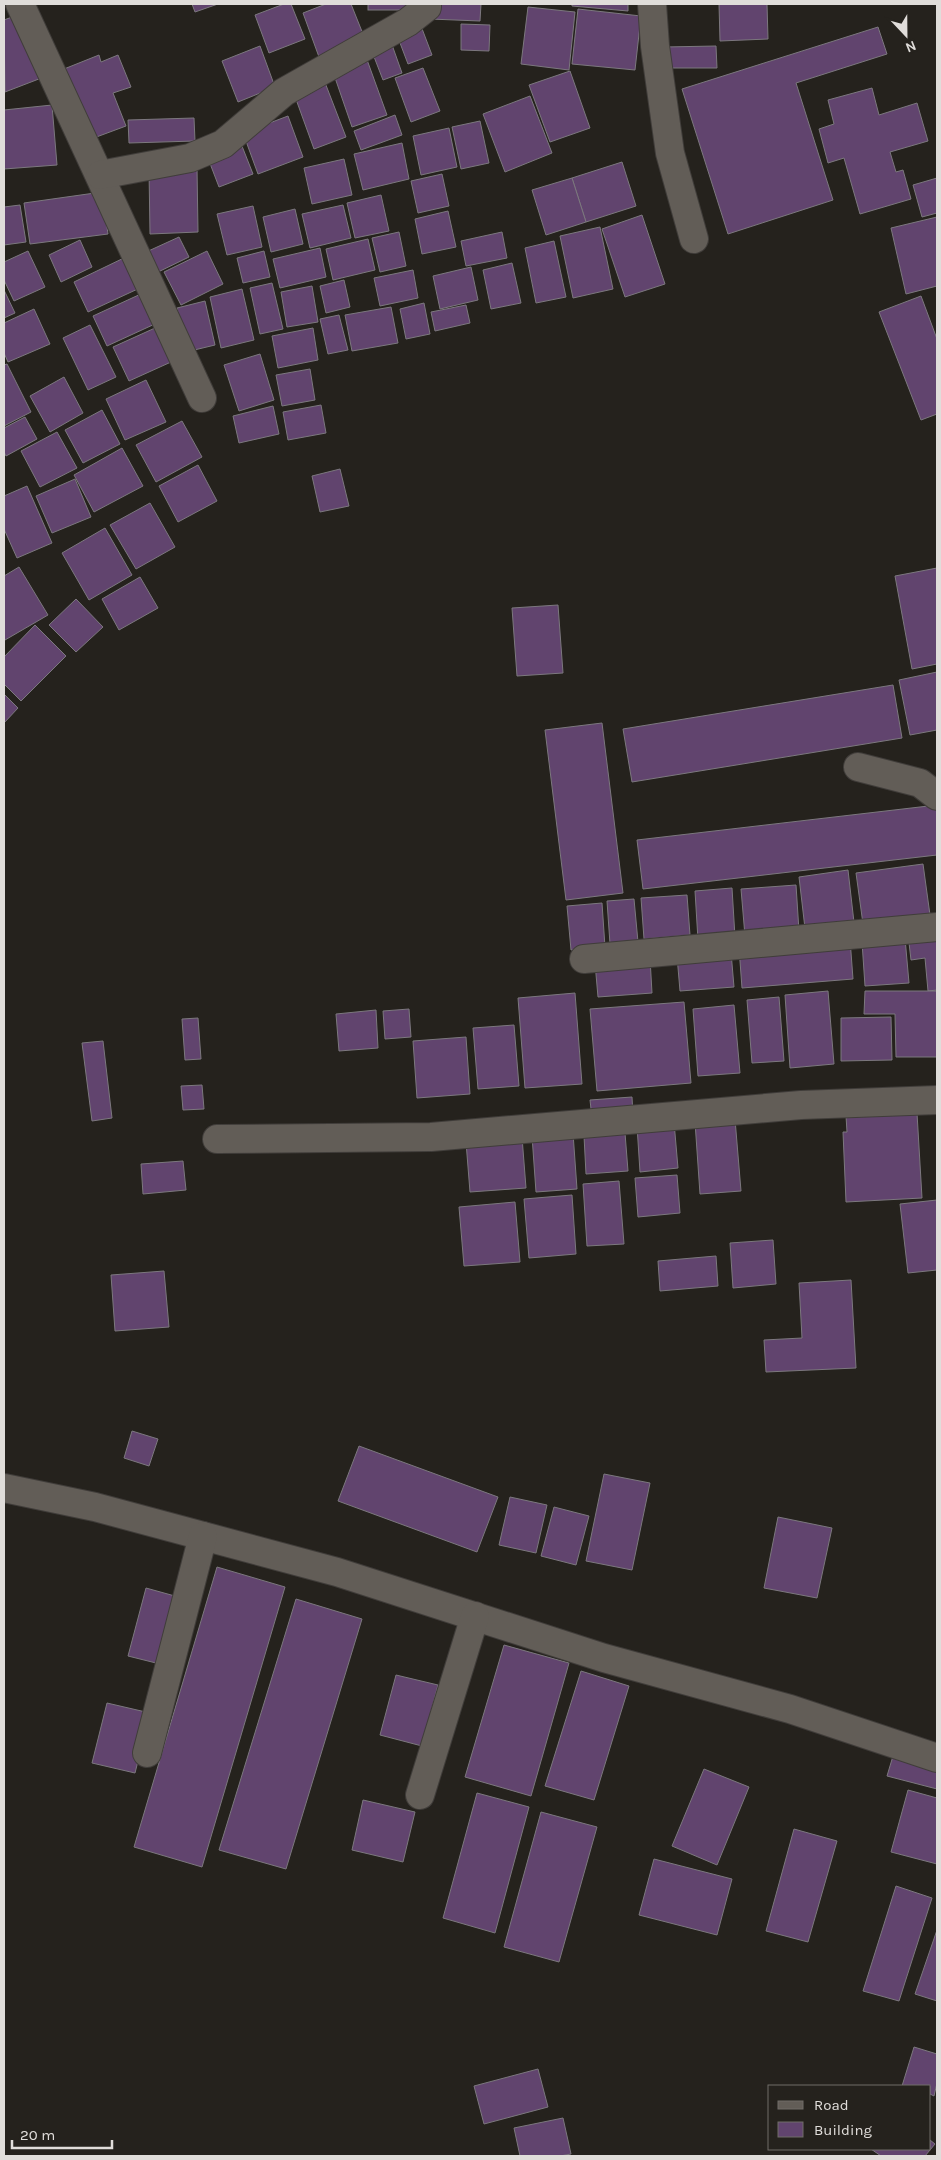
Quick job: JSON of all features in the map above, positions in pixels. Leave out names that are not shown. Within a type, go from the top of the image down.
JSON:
[{"type":"street","points":[[20,4],[202,398]]},
{"type":"street","points":[[100,175],[190,158],[222,144],[284,92],[408,22],[427,7],[427,4]]},
{"type":"street","points":[[652,4],[655,46],[670,153],[694,238]]},
{"type":"street","points":[[858,767],[920,783],[937,796]]},
{"type":"street","points":[[584,960],[937,927]]},
{"type":"street","points":[[217,1139],[431,1137],[801,1106],[937,1100]]},
{"type":"street","points":[[4,1488],[95,1507],[337,1572],[604,1658],[790,1709],[937,1758]]},
{"type":"street","points":[[147,1753],[203,1536]]},
{"type":"street","points":[[420,1795],[475,1616]]},
{"type":"building","points":[[192,4],[218,4],[195,12]]},
{"type":"building","points":[[284,4],[291,4],[305,39],[269,53],[255,15]]},
{"type":"building","points":[[326,4],[351,4],[365,39],[319,57],[303,13]]},
{"type":"building","points":[[368,4],[417,4],[417,10],[368,10]]},
{"type":"building","points":[[430,4],[481,4],[480,21],[430,19]]},
{"type":"building","points":[[572,4],[628,4],[628,11],[572,6]]},
{"type":"building","points":[[719,4],[767,4],[768,39],[720,41]]},
{"type":"building","points":[[528,7],[575,12],[569,70],[521,64]]},
{"type":"building","points":[[578,9],[641,16],[635,70],[572,64]]},
{"type":"building","points":[[20,14],[44,77],[5,92],[4,20]]},
{"type":"building","points":[[461,24],[490,25],[489,51],[461,50]]},
{"type":"building","points":[[421,26],[432,55],[408,64],[397,35]]},
{"type":"building","points":[[878,27],[887,54],[796,83],[833,200],[728,234],[682,89]]},
{"type":"building","points":[[391,42],[402,73],[383,80],[371,49]]},
{"type":"building","points":[[260,46],[275,87],[238,102],[222,61]]},
{"type":"building","points":[[716,46],[717,68],[664,68],[664,47]]},
{"type":"building","points":[[99,55],[101,62],[118,55],[131,87],[113,93],[126,126],[91,139],[64,69]]},
{"type":"building","points":[[366,57],[387,115],[352,127],[332,69]]},
{"type":"building","points":[[423,68],[440,111],[411,122],[395,78]]},
{"type":"building","points":[[570,71],[590,128],[550,142],[529,85]]},
{"type":"building","points":[[324,80],[346,137],[314,149],[293,91]]},
{"type":"building","points":[[872,88],[879,115],[917,103],[928,141],[890,152],[896,172],[903,170],[911,199],[860,214],[844,158],[828,163],[819,129],[834,124],[828,100]]},
{"type":"building","points":[[530,96],[552,153],[505,172],[483,114]]},
{"type":"building","points":[[52,105],[57,165],[4,169],[4,110]]},
{"type":"building","points":[[395,115],[402,135],[361,150],[354,131]]},
{"type":"building","points":[[288,116],[303,157],[258,174],[243,133]]},
{"type":"building","points":[[194,118],[195,141],[129,143],[128,120]]},
{"type":"building","points":[[480,121],[489,163],[461,169],[452,127]]},
{"type":"building","points":[[449,128],[457,167],[421,175],[413,136]]},
{"type":"building","points":[[240,141],[253,174],[219,187],[206,153]]},
{"type":"building","points":[[402,143],[409,179],[363,190],[354,154]]},
{"type":"building","points":[[344,159],[352,195],[312,204],[304,168]]},
{"type":"building","points":[[622,162],[636,206],[586,222],[572,178]]},
{"type":"building","points":[[197,168],[198,232],[150,234],[149,170]]},
{"type":"building","points":[[442,174],[449,206],[418,213],[411,181]]},
{"type":"building","points":[[572,178],[586,222],[546,235],[532,190]]},
{"type":"building","points":[[937,178],[937,213],[922,217],[913,185]]},
{"type":"building","points":[[102,192],[108,234],[30,244],[24,203]]},
{"type":"building","points":[[381,195],[389,231],[355,238],[347,203]]},
{"type":"building","points":[[20,205],[26,242],[4,245],[4,207]]},
{"type":"building","points":[[343,205],[351,238],[310,248],[302,214]]},
{"type":"building","points":[[253,206],[262,247],[227,255],[217,214]]},
{"type":"building","points":[[295,209],[303,244],[271,252],[263,217]]},
{"type":"building","points":[[448,211],[456,247],[422,254],[415,219]]},
{"type":"building","points":[[642,215],[665,284],[625,297],[602,229]]},
{"type":"building","points":[[937,217],[937,286],[906,294],[891,228]]},
{"type":"building","points":[[600,227],[613,289],[573,298],[560,236]]},
{"type":"building","points":[[399,232],[406,266],[380,272],[372,238]]},
{"type":"building","points":[[502,232],[507,258],[466,266],[461,241]]},
{"type":"building","points":[[179,237],[189,257],[154,274],[144,253]]},
{"type":"building","points":[[368,239],[375,270],[333,280],[326,249]]},
{"type":"building","points":[[80,240],[92,267],[61,282],[49,255]]},
{"type":"building","points":[[554,241],[566,297],[536,303],[525,248]]},
{"type":"building","points":[[320,248],[326,277],[280,288],[273,259]]},
{"type":"building","points":[[28,251],[45,287],[14,301],[4,280],[4,262]]},
{"type":"building","points":[[207,251],[223,284],[181,305],[164,272]]},
{"type":"building","points":[[264,251],[270,277],[243,283],[237,258]]},
{"type":"building","points":[[128,256],[142,287],[88,312],[74,282]]},
{"type":"building","points":[[512,263],[521,303],[491,309],[483,270]]},
{"type":"building","points":[[471,267],[478,300],[440,309],[433,276]]},
{"type":"building","points":[[413,270],[418,298],[380,306],[374,278]]},
{"type":"building","points":[[344,280],[350,307],[326,313],[320,286]]},
{"type":"building","points":[[272,283],[283,329],[260,334],[250,288]]},
{"type":"building","points":[[312,286],[318,322],[287,327],[281,292]]},
{"type":"building","points":[[242,289],[254,340],[221,348],[210,297]]},
{"type":"building","points":[[4,290],[15,313],[4,318]]},
{"type":"building","points":[[143,293],[157,323],[107,346],[93,316]]},
{"type":"building","points":[[921,296],[937,339],[937,414],[921,420],[879,312]]},
{"type":"building","points":[[205,301],[215,345],[186,352],[177,308]]},
{"type":"building","points":[[424,303],[430,334],[406,339],[400,309]]},
{"type":"building","points":[[466,305],[470,323],[435,331],[431,312]]},
{"type":"building","points":[[391,307],[398,343],[352,351],[345,315]]},
{"type":"building","points":[[34,309],[50,344],[8,362],[4,353],[4,323]]},
{"type":"building","points":[[339,315],[348,350],[328,354],[320,319]]},
{"type":"building","points":[[90,325],[116,377],[88,390],[63,338]]},
{"type":"building","points":[[155,328],[171,362],[129,381],[113,347]]},
{"type":"building","points":[[313,328],[318,360],[278,368],[272,336]]},
{"type":"building","points":[[260,354],[274,400],[239,411],[224,365]]},
{"type":"building","points":[[7,364],[31,412],[4,426],[4,365]]},
{"type":"building","points":[[310,369],[315,400],[282,406],[276,375]]},
{"type":"building","points":[[64,377],[83,413],[50,432],[30,396]]},
{"type":"building","points":[[146,380],[166,422],[125,440],[106,399]]},
{"type":"building","points":[[321,405],[326,433],[288,440],[283,412]]},
{"type":"building","points":[[273,406],[279,434],[239,443],[233,416]]},
{"type":"building","points":[[102,410],[120,444],[83,463],[65,430]]},
{"type":"building","points":[[25,417],[37,439],[6,456],[4,452],[4,428]]},
{"type":"building","points":[[182,421],[202,457],[156,482],[136,445]]},
{"type":"building","points":[[57,432],[77,468],[40,487],[21,451]]},
{"type":"building","points":[[122,448],[143,486],[94,512],[74,475]]},
{"type":"building","points":[[198,465],[217,501],[178,522],[159,486]]},
{"type":"building","points":[[340,469],[349,506],[320,512],[312,476]]},
{"type":"building","points":[[75,479],[91,517],[52,533],[36,496]]},
{"type":"building","points":[[27,486],[52,543],[17,558],[4,529],[4,496]]},
{"type":"building","points":[[150,503],[175,547],[136,569],[110,525]]},
{"type":"building","points":[[105,528],[132,575],[89,600],[62,553]]},
{"type":"building","points":[[19,567],[48,615],[5,640],[4,576]]},
{"type":"building","points":[[937,568],[937,664],[912,669],[895,576]]},
{"type":"building","points":[[140,577],[158,608],[119,630],[102,599]]},
{"type":"building","points":[[76,599],[103,627],[76,652],[49,625]]},
{"type":"building","points":[[558,605],[563,673],[517,676],[512,608]]},
{"type":"building","points":[[35,625],[66,656],[21,701],[4,684],[4,657]]},
{"type":"building","points":[[937,672],[937,730],[910,735],[899,680]]},
{"type":"building","points":[[893,685],[902,738],[632,782],[623,729]]},
{"type":"building","points":[[4,694],[18,708],[4,723]]},
{"type":"building","points":[[602,723],[623,893],[566,900],[545,730]]},
{"type":"building","points":[[937,805],[937,855],[643,889],[637,840]]},
{"type":"building","points":[[923,864],[930,915],[863,924],[856,873]]},
{"type":"building","points":[[848,870],[855,931],[806,937],[799,877]]},
{"type":"building","points":[[796,885],[799,931],[745,936],[741,889]]},
{"type":"building","points":[[732,888],[735,937],[698,940],[695,891]]},
{"type":"building","points":[[687,895],[690,935],[644,939],[641,898]]},
{"type":"building","points":[[634,899],[638,942],[610,944],[607,901]]},
{"type":"building","points":[[602,903],[605,947],[571,950],[567,906]]},
{"type":"building","points":[[937,931],[937,990],[928,991],[925,958],[911,960],[908,934]]},
{"type":"building","points":[[905,938],[909,983],[865,986],[862,942]]},
{"type":"building","points":[[850,939],[853,979],[742,988],[739,948]]},
{"type":"building","points":[[731,952],[734,987],[680,991],[677,956]]},
{"type":"building","points":[[650,958],[652,993],[598,997],[595,963]]},
{"type":"building","points":[[828,991],[834,1064],[790,1068],[785,995]]},
{"type":"building","points":[[865,991],[937,991],[937,1057],[896,1057],[895,1014],[864,1014]]},
{"type":"building","points":[[575,993],[582,1084],[525,1088],[518,998]]},
{"type":"building","points":[[779,997],[784,1061],[752,1063],[747,1000]]},
{"type":"building","points":[[684,1002],[691,1083],[597,1091],[590,1009]]},
{"type":"building","points":[[734,1005],[740,1073],[698,1076],[693,1009]]},
{"type":"building","points":[[409,1009],[411,1037],[385,1039],[383,1011]]},
{"type":"building","points":[[376,1010],[378,1048],[339,1051],[336,1014]]},
{"type":"building","points":[[891,1017],[892,1060],[841,1061],[841,1018]]},
{"type":"building","points":[[198,1018],[201,1059],[185,1060],[182,1019]]},
{"type":"building","points":[[514,1025],[519,1086],[478,1089],[473,1028]]},
{"type":"building","points":[[466,1037],[470,1094],[417,1098],[413,1041]]},
{"type":"building","points":[[103,1041],[112,1118],[92,1121],[82,1043]]},
{"type":"building","points":[[202,1085],[204,1109],[183,1110],[181,1086]]},
{"type":"building","points":[[632,1097],[633,1115],[592,1118],[590,1100]]},
{"type":"building","points":[[917,1113],[922,1198],[846,1202],[843,1132],[847,1132],[846,1116]]},
{"type":"building","points":[[735,1119],[741,1191],[700,1194],[695,1122]]},
{"type":"building","points":[[674,1122],[678,1168],[640,1172],[637,1126]]},
{"type":"building","points":[[573,1133],[577,1189],[536,1192],[532,1136]]},
{"type":"building","points":[[625,1133],[628,1171],[586,1174],[584,1136]]},
{"type":"building","points":[[522,1137],[526,1188],[470,1192],[466,1142]]},
{"type":"building","points":[[183,1161],[186,1190],[143,1194],[141,1164]]},
{"type":"building","points":[[677,1175],[680,1213],[638,1217],[635,1178]]},
{"type":"building","points":[[619,1181],[624,1244],[587,1246],[583,1184]]},
{"type":"building","points":[[572,1195],[576,1254],[529,1258],[524,1199]]},
{"type":"building","points":[[937,1200],[937,1270],[908,1273],[900,1204]]},
{"type":"building","points":[[515,1202],[520,1262],[464,1266],[459,1207]]},
{"type":"building","points":[[773,1240],[776,1284],[733,1288],[730,1243]]},
{"type":"building","points":[[716,1256],[718,1286],[660,1291],[658,1261]]},
{"type":"building","points":[[164,1271],[169,1327],[115,1331],[111,1275]]},
{"type":"building","points":[[851,1280],[856,1368],[766,1372],[764,1340],[802,1338],[799,1283]]},
{"type":"building","points":[[132,1431],[158,1439],[149,1466],[124,1458]]},
{"type":"building","points":[[359,1446],[498,1497],[477,1552],[338,1501]]},
{"type":"building","points":[[604,1474],[650,1483],[632,1570],[586,1561]]},
{"type":"building","points":[[510,1497],[547,1505],[536,1553],[499,1545]]},
{"type":"building","points":[[554,1507],[589,1516],[576,1565],[541,1556]]},
{"type":"building","points":[[778,1517],[832,1528],[817,1598],[764,1588]]},
{"type":"building","points":[[217,1567],[285,1587],[202,1867],[134,1847]]},
{"type":"building","points":[[146,1588],[182,1598],[164,1665],[128,1656]]},
{"type":"building","points":[[296,1599],[362,1619],[286,1869],[219,1850]]},
{"type":"building","points":[[504,1645],[569,1663],[531,1796],[465,1777]]},
{"type":"building","points":[[581,1671],[629,1686],[594,1800],[545,1786]]},
{"type":"building","points":[[396,1675],[438,1685],[422,1746],[380,1735]]},
{"type":"building","points":[[107,1703],[150,1713],[135,1773],[92,1763]]},
{"type":"building","points":[[893,1756],[937,1768],[937,1789],[887,1776]]},
{"type":"building","points":[[704,1769],[749,1787],[717,1865],[672,1846]]},
{"type":"building","points":[[908,1790],[937,1798],[937,1864],[891,1852]]},
{"type":"building","points":[[477,1793],[529,1807],[495,1933],[443,1918]]},
{"type":"building","points":[[363,1800],[415,1812],[403,1862],[352,1850]]},
{"type":"building","points":[[541,1812],[597,1827],[559,1962],[504,1947]]},
{"type":"building","points":[[794,1829],[837,1841],[808,1942],[766,1931]]},
{"type":"building","points":[[654,1859],[732,1879],[717,1935],[639,1915]]},
{"type":"building","points":[[896,1886],[932,1898],[899,2001],[863,1991]]},
{"type":"building","points":[[937,1930],[937,2001],[915,1994]]},
{"type":"building","points":[[914,2047],[937,2054],[937,2083],[934,2096],[931,2094],[931,2085],[902,2085]]},
{"type":"building","points":[[538,2069],[548,2107],[484,2124],[474,2086]]},
{"type":"building","points":[[563,2118],[571,2154],[560,2156],[520,2156],[514,2128]]},
{"type":"building","points":[[931,2141],[935,2144],[931,2149]]},
{"type":"building","points":[[872,2150],[930,2150],[925,2156],[881,2156]]}]
